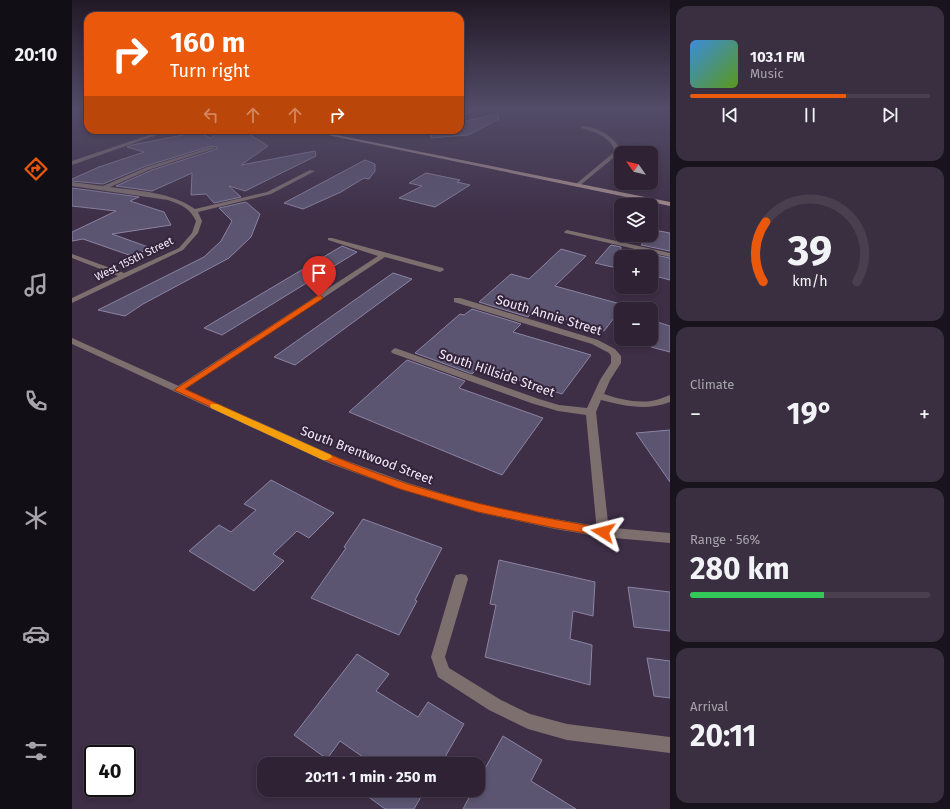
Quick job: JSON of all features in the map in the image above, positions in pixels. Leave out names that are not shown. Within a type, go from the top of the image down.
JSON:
[{"type":"main road","points":[[382,146],[670,204]]},
{"type":"street","points":[[72,162],[123,146]]},
{"type":"street","points":[[578,186],[615,154],[617,149],[616,146]]},
{"type":"street","points":[[104,188],[148,168],[213,148]]},
{"type":"street","points":[[72,184],[171,199],[184,204],[194,211],[269,193],[312,171]]},
{"type":"street","name":"West 155th Street","points":[[72,301],[170,255],[188,242],[198,228],[199,222],[194,211]]},
{"type":"street","points":[[567,232],[670,255]]},
{"type":"street","points":[[330,240],[440,270]]},
{"type":"street","points":[[178,390],[384,255]]},
{"type":"street","points":[[72,256],[124,276]]},
{"type":"street","name":"South Annie Street","points":[[457,300],[594,342],[612,351],[616,356],[616,363],[605,380],[591,412],[603,532]]},
{"type":"street","name":"South Brentwood Street","points":[[72,341],[335,461],[404,486],[478,508],[555,524],[603,532],[670,538]]},
{"type":"street","name":"South Hillside Street","points":[[395,351],[535,401],[558,408],[591,412]]},
{"type":"street","points":[[598,396],[627,404],[649,404],[670,398]]},
{"type":"street","points":[[461,579],[438,657],[443,672],[495,705],[528,721],[567,732],[670,745]]},
{"type":"building","points":[[130,146],[268,146],[241,165],[315,151],[316,156],[245,191],[229,186],[241,197],[214,203],[206,194],[191,195],[192,173],[152,191],[116,186],[152,170],[217,149],[216,147],[211,146],[146,166],[103,184],[72,181],[72,179],[99,167],[144,152],[127,147]]},
{"type":"building","points":[[365,160],[375,164],[375,171],[369,179],[364,178],[341,192],[303,209],[284,203]]},
{"type":"building","points":[[426,173],[460,180],[457,182],[470,185],[435,207],[399,198],[422,186],[409,183]]},
{"type":"building","points":[[72,188],[139,197],[130,201],[164,212],[171,225],[112,234],[151,248],[132,256],[83,239],[72,241],[72,232],[116,211],[72,206]]},
{"type":"building","points":[[246,202],[260,214],[251,237],[229,258],[143,304],[125,316],[98,310],[204,257],[221,241],[232,221],[219,208]]},
{"type":"building","points":[[658,231],[670,233],[670,251],[641,245],[644,242],[658,242]]},
{"type":"building","points":[[611,245],[621,247],[621,250],[614,250],[614,267],[595,263]]},
{"type":"building","points":[[342,246],[357,252],[222,335],[204,328]]},
{"type":"building","points":[[561,249],[586,256],[555,286],[614,302],[614,318],[604,331],[535,310],[528,317],[479,302],[511,274],[529,279]]},
{"type":"building","points":[[658,256],[670,258],[670,280],[658,277]]},
{"type":"building","points":[[393,273],[412,279],[295,365],[274,357]]},
{"type":"building","points":[[472,309],[521,324],[513,332],[591,355],[562,394],[479,367],[472,374],[415,353],[460,314],[464,315]]},
{"type":"building","points":[[658,322],[670,326],[670,352],[651,347],[658,346]]},
{"type":"building","points":[[407,360],[465,381],[459,388],[543,418],[502,475],[349,412]]},
{"type":"building","points":[[670,430],[670,482],[636,433]]},
{"type":"building","points":[[271,480],[334,513],[309,538],[297,531],[273,554],[284,561],[254,591],[189,551],[219,525],[231,532],[256,510],[244,504]]},
{"type":"building","points":[[363,519],[442,548],[399,635],[311,598],[346,548],[344,547]]},
{"type":"building","points":[[499,560],[595,582],[593,616],[573,611],[570,639],[592,645],[590,685],[485,657],[496,605],[490,604]]},
{"type":"building","points":[[628,587],[670,592],[670,631],[634,627]]},
{"type":"building","points":[[357,654],[389,674],[376,691],[418,717],[428,702],[464,724],[445,757],[363,757],[340,741],[328,757],[324,757],[294,735]]},
{"type":"building","points":[[647,658],[670,661],[670,698],[654,696]]},
{"type":"building","points":[[503,736],[542,760],[531,781],[576,809],[463,809],[469,797],[485,797],[485,768]]},
{"type":"building","points":[[369,797],[421,797],[414,809],[385,809]]},
{"type":"slow traffic","points":[[214,406],[327,457]]},
{"type":"route","points":[[319,297],[178,390],[335,461],[404,486],[478,508],[603,532]]}]
